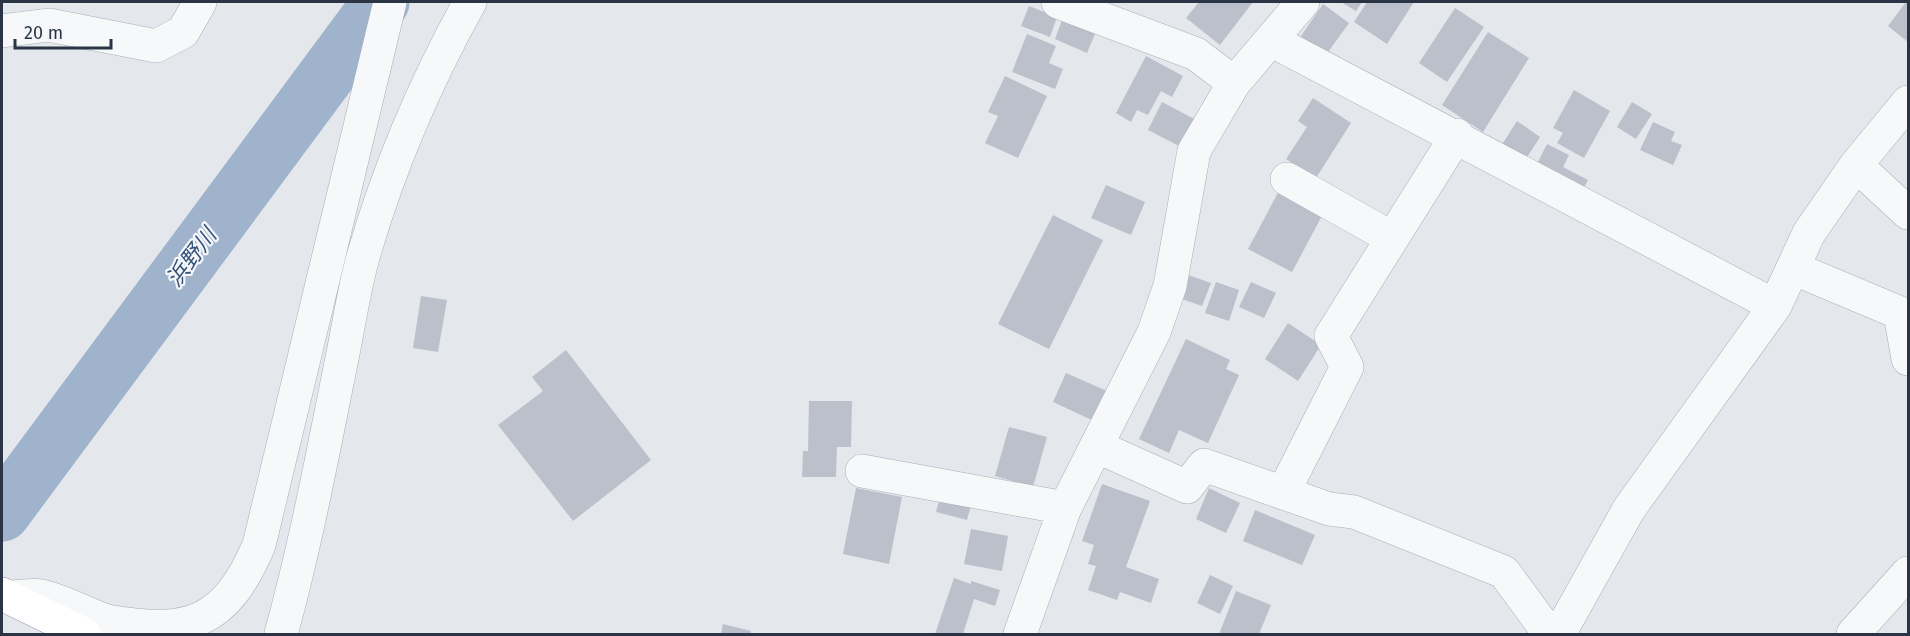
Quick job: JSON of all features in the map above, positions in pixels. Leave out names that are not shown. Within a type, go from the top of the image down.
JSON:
[{"type":"highway","points":[[6,595],[84,634]]},
{"type":"street","points":[[2,31],[49,25],[156,46],[183,32],[200,2]]},
{"type":"street","points":[[6,595],[41,596],[109,622],[145,632],[171,634],[200,626],[225,606],[243,581],[259,545],[390,2]]},
{"type":"street","points":[[281,634],[300,565],[363,260],[373,225],[411,122],[446,46],[470,2]]},
{"type":"street","points":[[1058,2],[1196,54],[1234,84]]},
{"type":"street","points":[[1020,634],[1065,508],[1154,332],[1170,286],[1194,151],[1234,84],[1302,2]]},
{"type":"street","points":[[1271,40],[1457,135],[1775,306]]},
{"type":"street","points":[[1559,634],[1629,509],[1775,306],[1809,233],[1856,165],[1908,102]]},
{"type":"street","points":[[1283,493],[1347,367],[1331,336],[1457,135]]},
{"type":"street","points":[[1856,165],[1908,213]]},
{"type":"street","points":[[1287,179],[1392,238]]},
{"type":"street","points":[[1793,268],[1900,313],[1908,359]]},
{"type":"street","points":[[1096,446],[1187,487],[1204,465],[1329,509],[1354,512],[1504,572],[1547,634]]},
{"type":"street","points":[[862,471],[1065,508]]},
{"type":"street","points":[[1853,634],[1908,573]]},
{"type":"building","points":[[1199,2],[1253,2],[1220,45],[1186,18]]},
{"type":"building","points":[[1341,2],[1362,2],[1356,11]]},
{"type":"building","points":[[1367,2],[1414,2],[1387,44],[1354,22]]},
{"type":"building","points":[[1908,2],[1908,42],[1888,26]]},
{"type":"building","points":[[1323,4],[1349,23],[1326,55],[1301,36]]},
{"type":"building","points":[[1029,6],[1057,17],[1050,37],[1021,26]]},
{"type":"building","points":[[1455,8],[1484,27],[1447,82],[1419,63]]},
{"type":"building","points":[[1062,20],[1095,34],[1087,53],[1055,39]]},
{"type":"building","points":[[1488,32],[1529,58],[1483,132],[1442,105]]},
{"type":"building","points":[[1027,34],[1056,46],[1049,63],[1063,69],[1055,89],[1012,72]]},
{"type":"building","points":[[1146,56],[1183,76],[1172,97],[1161,91],[1148,115],[1137,110],[1131,122],[1116,113]]},
{"type":"building","points":[[1005,76],[1047,96],[1018,158],[985,143],[998,116],[988,112]]},
{"type":"building","points":[[1574,90],[1610,111],[1584,158],[1557,143],[1563,133],[1553,128]]},
{"type":"building","points":[[1313,98],[1351,123],[1316,178],[1286,159],[1307,127],[1298,121]]},
{"type":"building","points":[[1162,102],[1198,121],[1183,148],[1148,130]]},
{"type":"building","points":[[1632,102],[1652,114],[1636,139],[1617,127]]},
{"type":"building","points":[[1517,121],[1540,137],[1524,162],[1501,146]]},
{"type":"building","points":[[1653,122],[1675,132],[1671,141],[1682,145],[1673,165],[1640,150]]},
{"type":"building","points":[[1547,144],[1569,155],[1563,167],[1588,180],[1581,193],[1534,170]]},
{"type":"building","points":[[1106,185],[1145,202],[1131,235],[1091,218]]},
{"type":"building","points":[[1280,189],[1324,212],[1292,272],[1248,249]]},
{"type":"building","points":[[1053,215],[1103,240],[1049,349],[998,324]]},
{"type":"building","points":[[1185,274],[1211,283],[1202,306],[1176,297]]},
{"type":"building","points":[[1216,282],[1239,290],[1229,321],[1205,313]]},
{"type":"building","points":[[1251,282],[1276,293],[1264,318],[1239,307]]},
{"type":"building","points":[[421,296],[447,300],[438,352],[413,348]]},
{"type":"building","points":[[1288,323],[1321,345],[1298,381],[1265,359]]},
{"type":"building","points":[[1186,339],[1230,360],[1226,369],[1239,375],[1208,443],[1179,430],[1169,453],[1139,439]]},
{"type":"building","points":[[566,350],[651,460],[573,521],[498,425],[543,391],[532,377]]},
{"type":"building","points":[[1066,373],[1107,391],[1094,421],[1053,402]]},
{"type":"building","points":[[809,401],[852,401],[851,447],[837,447],[836,477],[802,477],[803,451],[808,451]]},
{"type":"building","points":[[1009,427],[1047,437],[1033,487],[995,476]]},
{"type":"building","points":[[1102,484],[1150,501],[1126,567],[1159,579],[1151,603],[1120,592],[1117,600],[1088,590],[1096,566],[1088,564],[1094,545],[1082,541]]},
{"type":"building","points":[[856,488],[902,497],[889,564],[843,554]]},
{"type":"building","points":[[1209,488],[1240,503],[1226,533],[1196,519]]},
{"type":"building","points":[[941,493],[972,502],[967,520],[936,512]]},
{"type":"building","points":[[1255,510],[1315,535],[1302,565],[1243,541]]},
{"type":"building","points":[[971,529],[1008,536],[1002,571],[964,564]]},
{"type":"building","points":[[1210,575],[1233,586],[1220,614],[1197,603]]},
{"type":"building","points":[[954,578],[1000,590],[995,606],[974,599],[963,634],[935,634]]},
{"type":"building","points":[[1236,591],[1271,605],[1259,634],[1219,634]]},
{"type":"building","points":[[723,624],[751,631],[750,634],[721,634]]},
{"type":"waterway","name":"浜野川","points":[[2,513],[381,2]]}]
